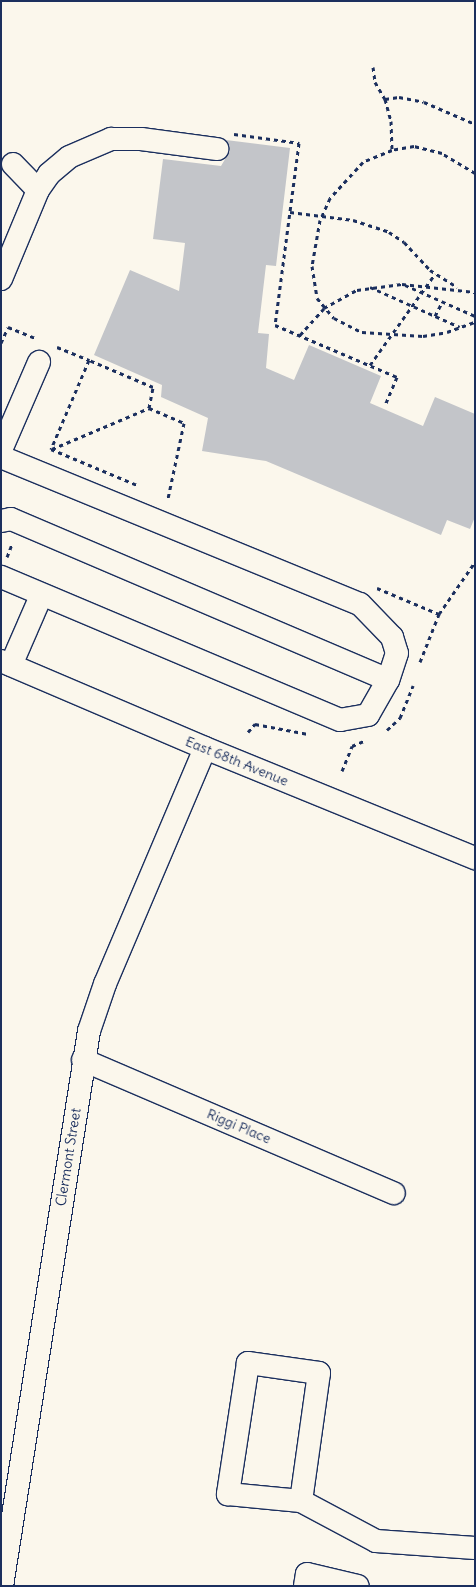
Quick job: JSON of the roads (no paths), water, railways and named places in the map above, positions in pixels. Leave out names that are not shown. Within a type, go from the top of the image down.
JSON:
[{"type":"street","points":[[1,279],[38,190],[49,174],[69,157],[111,139],[141,138],[217,149]]},
{"type":"street","points":[[13,164],[38,190]]},
{"type":"street","points":[[1,450],[45,350]]},
{"type":"street","points":[[1,457],[360,604],[392,637],[397,653],[388,680],[368,715],[340,720],[41,596],[3,569]]},
{"type":"street","points":[[1,521],[11,519],[388,680]]},
{"type":"street","points":[[6,663],[41,596]]},
{"type":"street","name":"East 68th Avenue","points":[[6,663],[205,748],[475,858]]},
{"type":"street","name":"Clermont Street","points":[[2,1586],[89,1031],[105,984],[205,748]]},
{"type":"street","name":"Riggi Place","points":[[83,1060],[394,1193]]},
{"type":"street","points":[[301,1501],[319,1373],[248,1363],[228,1494],[301,1501],[376,1541],[475,1548]]},
{"type":"street","points":[[305,1586],[307,1574],[358,1586]]}]
